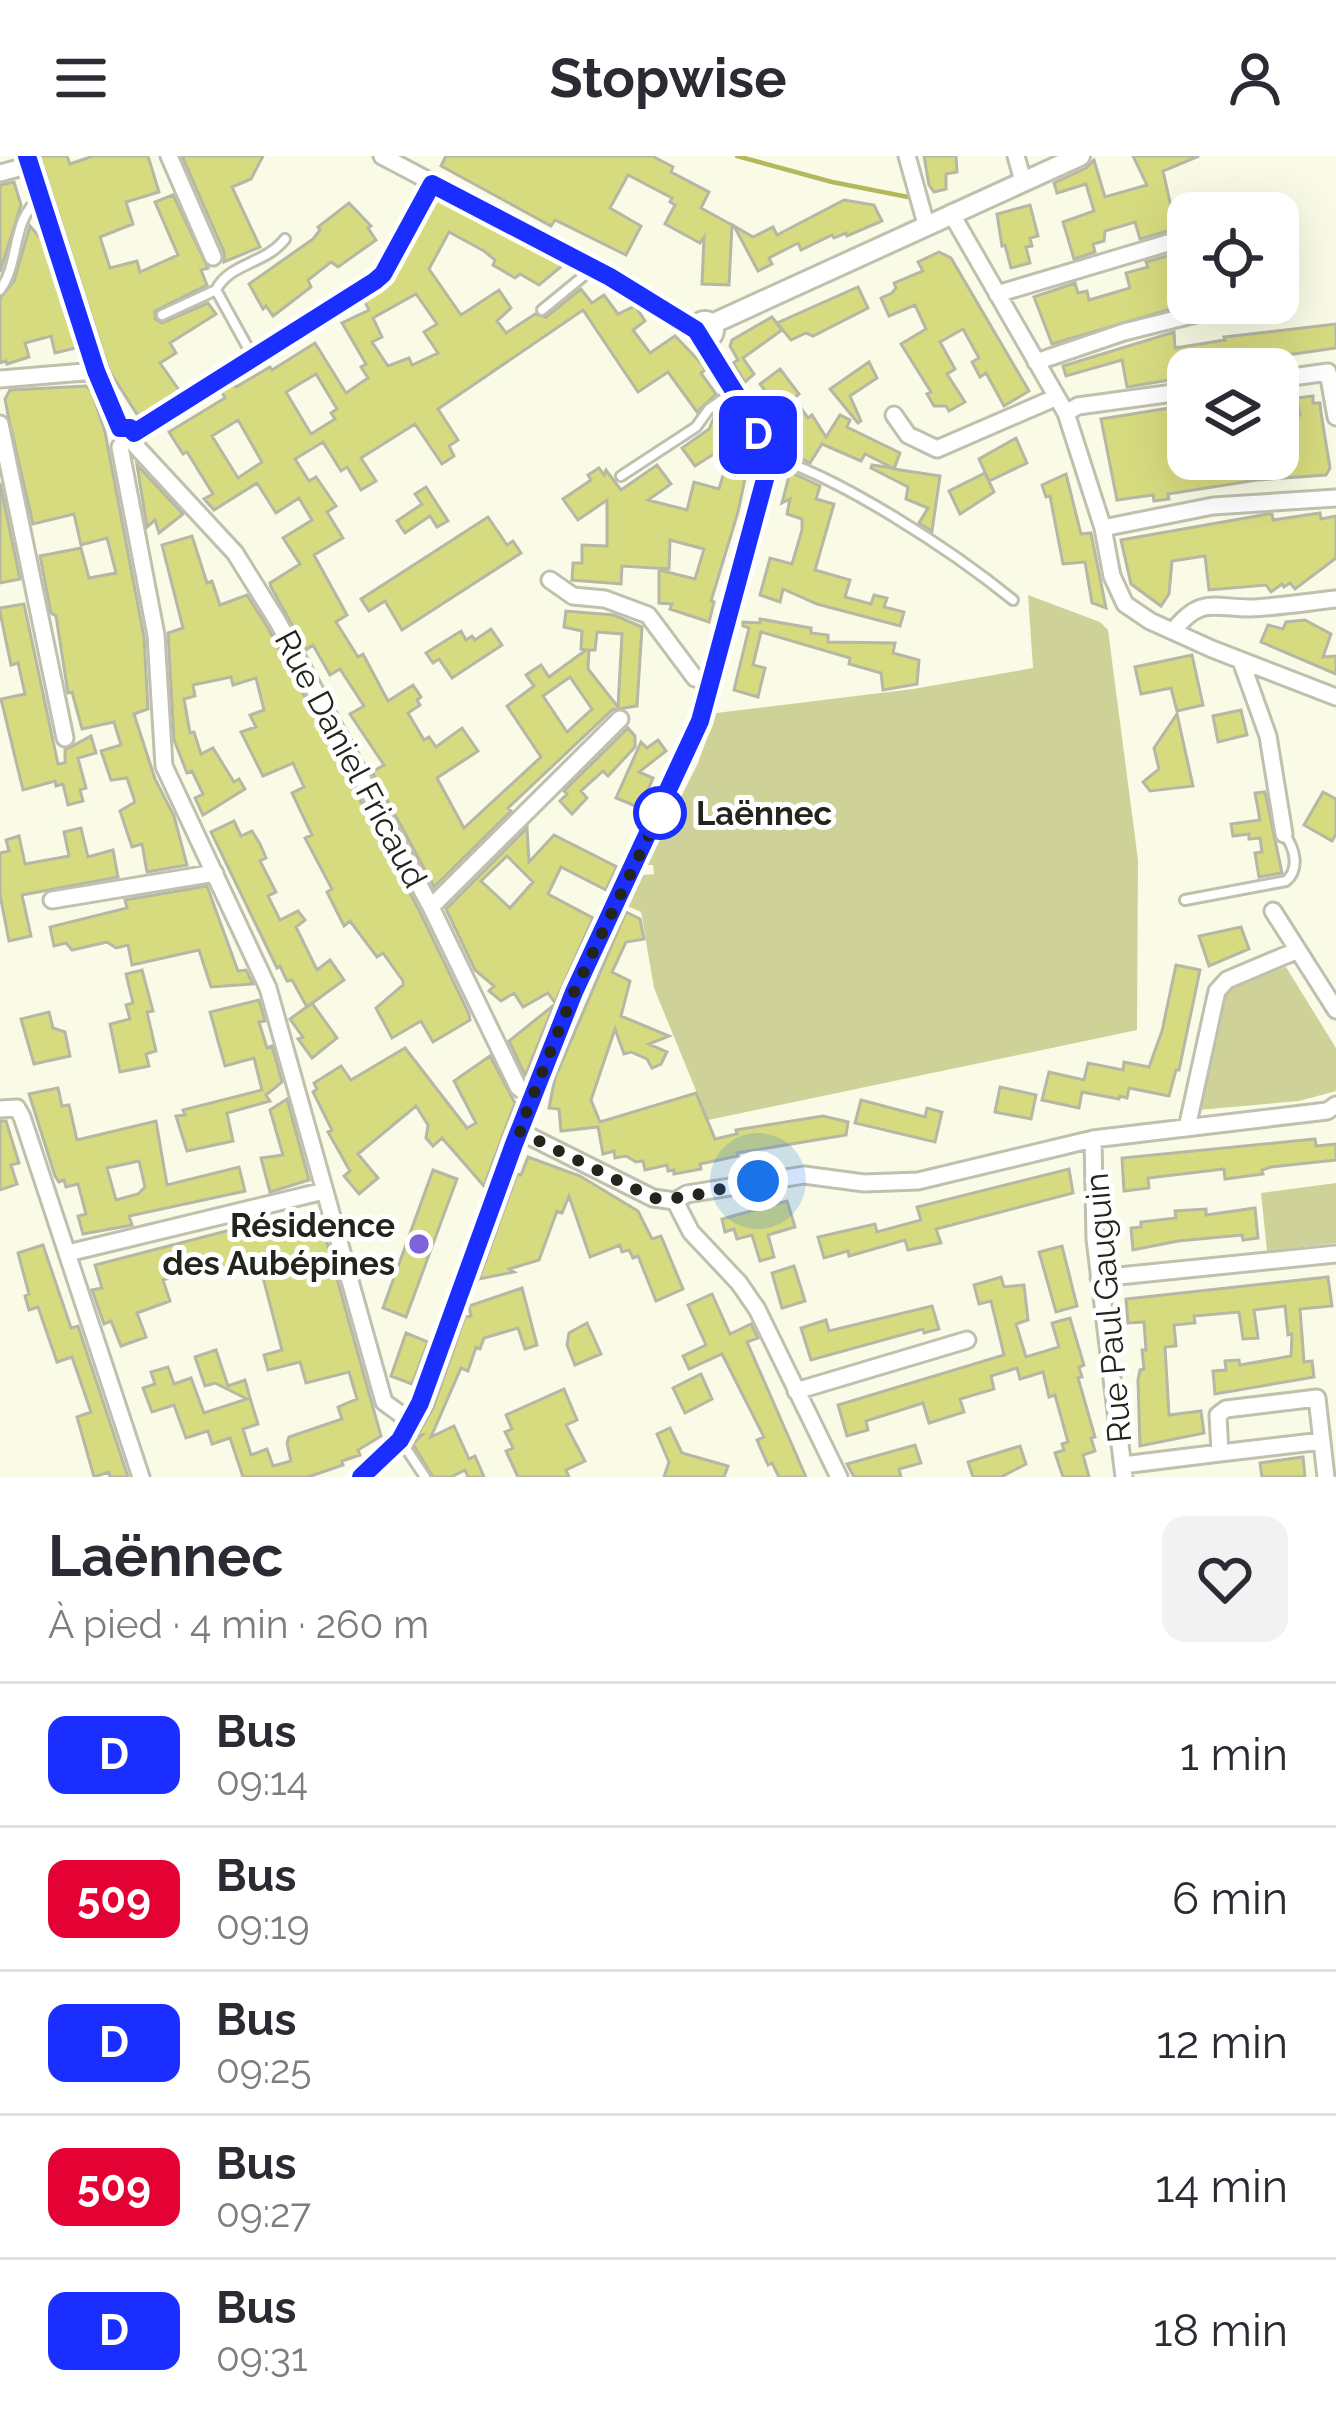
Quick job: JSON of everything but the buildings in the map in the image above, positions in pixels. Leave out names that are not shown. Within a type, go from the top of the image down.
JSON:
[{"type":"street","points":[[169,156],[213,257]]},
{"type":"street","points":[[361,1477],[400,1440],[420,1403],[574,992],[688,754],[760,506],[764,455],[752,420],[720,373],[704,331],[382,156]]},
{"type":"street","points":[[907,156],[926,224]]},
{"type":"street","points":[[1016,156],[1023,181]]},
{"type":"street","points":[[704,331],[1080,156]]},
{"type":"street","points":[[0,173],[29,161],[96,371],[127,438],[156,634],[164,766],[268,988],[384,1402],[410,1421]]},
{"type":"street","points":[[127,438],[383,274],[432,184]]},
{"type":"street","points":[[951,213],[1066,413],[1103,528],[1112,576],[1125,604],[1241,661],[1336,697]]},
{"type":"street","points":[[997,294],[1167,243]]},
{"type":"street","points":[[1036,362],[1167,321]]},
{"type":"street","points":[[0,379],[96,371]]},
{"type":"street","points":[[1299,376],[1332,371],[1336,418]]},
{"type":"street","points":[[1066,413],[1078,406],[1167,394]]},
{"type":"street","points":[[894,415],[908,435],[937,449],[1057,397]]},
{"type":"street","points":[[0,424],[65,738]]},
{"type":"street","name":"Rue Daniel Fricaud","points":[[127,438],[242,565],[278,622],[431,907],[518,1087],[531,1097]]},
{"type":"street","points":[[1103,528],[1213,506],[1336,497]]},
{"type":"street","points":[[550,580],[573,596],[605,599],[648,615],[695,679],[712,683]]},
{"type":"street","points":[[1173,631],[1205,606],[1222,603],[1247,608],[1336,598]]},
{"type":"street","points":[[1241,661],[1268,736],[1284,834]]},
{"type":"street","points":[[431,907],[620,719]]},
{"type":"street","points":[[52,900],[215,873]]},
{"type":"street","points":[[1273,911],[1336,1010]]},
{"type":"street","points":[[1186,1128],[1217,991],[1227,980],[1298,950]]},
{"type":"street","points":[[519,1131],[653,1198],[675,1201],[687,1194],[790,1176],[821,1175],[864,1183],[918,1181],[1094,1139],[1327,1111],[1336,1105]]},
{"type":"street","points":[[0,1109],[17,1108],[22,1117],[141,1477]]},
{"type":"street","name":"Rue Paul Gauguin","points":[[1094,1139],[1100,1278],[1123,1471]]},
{"type":"street","points":[[68,1253],[324,1191]]},
{"type":"street","points":[[675,1201],[692,1232],[739,1282],[757,1310],[839,1477]]},
{"type":"street","points":[[1100,1278],[1336,1253]]},
{"type":"street","points":[[796,1391],[967,1340]]},
{"type":"street","points":[[1220,1453],[1218,1415],[1226,1409],[1317,1398],[1326,1477]]},
{"type":"street","points":[[1123,1471],[1322,1441]]},
{"type":"lane","points":[[0,290],[11,273],[22,218],[40,197]]},
{"type":"lane","points":[[162,315],[217,290],[226,275],[264,259],[284,238]]},
{"type":"lane","points":[[542,310],[593,268]]},
{"type":"lane","points":[[217,290],[254,358]]},
{"type":"lane","points":[[621,476],[696,427],[709,409],[734,391]]},
{"type":"lane","points":[[764,455],[830,481],[976,571],[1013,600]]},
{"type":"lane","points":[[1185,900],[1286,881],[1295,866],[1293,849],[1284,834]]},
{"type":"lane","points":[[400,1440],[425,1477]]},
{"type":"green space","points":[[1028,595],[1100,622],[1108,630],[1138,860],[1137,1030],[708,1120],[654,988],[641,912],[627,906],[643,875],[654,874],[653,865],[647,865],[698,763],[716,713],[913,689],[1033,668]]},
{"type":"green space","points":[[1286,967],[1336,1048],[1336,1091],[1299,1101],[1198,1110],[1220,996],[1231,985]]},
{"type":"green space","points":[[1336,1183],[1336,1243],[1267,1251],[1261,1193]]},
{"type":"waterway","points":[[737,156],[908,197]]},
{"type":"bus line","name":"D","points":[[27,156],[96,371],[120,428],[134,433],[375,281],[432,184],[610,277],[696,330],[752,420],[764,455],[760,506],[688,754],[574,992],[420,1403],[400,1440],[361,1477]]},
{"type":"place","name":"Laënnec","points":[[660,813]]},
{"type":"place","name":"Résidence des Aubépines","points":[[419,1244]]},
{"type":"route","points":[[660,813],[668,795],[574,992],[519,1131],[653,1198],[675,1201],[687,1194],[758,1181]]}]
